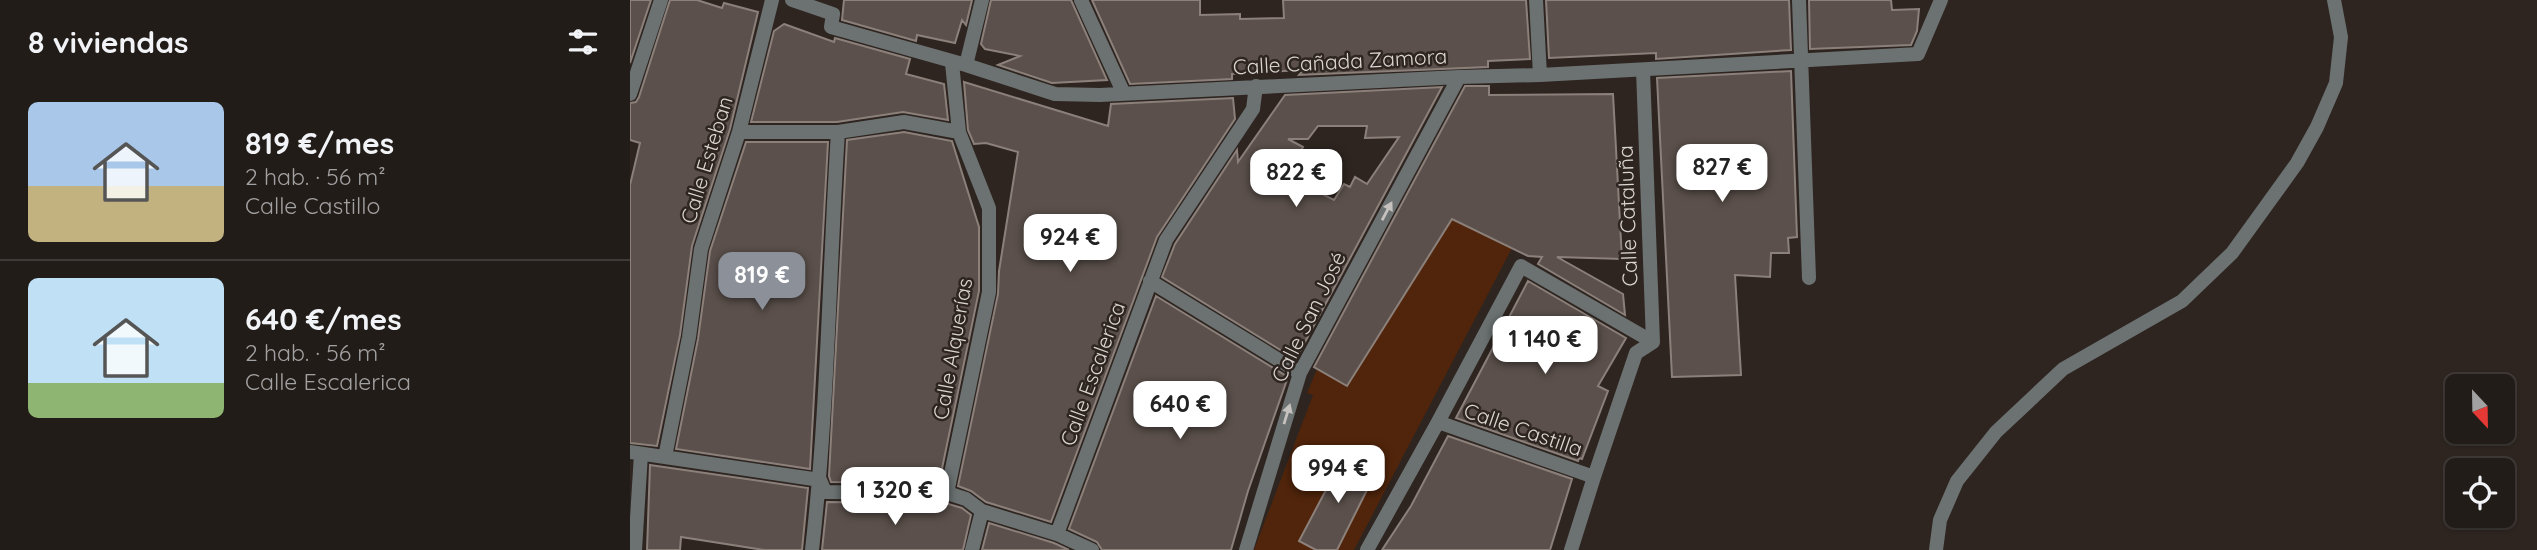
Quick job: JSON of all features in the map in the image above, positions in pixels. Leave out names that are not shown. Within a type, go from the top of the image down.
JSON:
[{"type":"street","points":[[630,94],[661,0]]},
{"type":"street","name":"Calle Esteban","points":[[665,457],[689,337],[701,249],[739,132],[772,0]]},
{"type":"street","name":"Calle Cañada Zamora","points":[[792,0],[835,7],[831,27],[1055,94],[1124,94],[1540,75],[1918,54],[1941,0]]},
{"type":"street","name":"Calle Alquerías","points":[[947,493],[989,292],[989,208],[959,132],[959,64],[982,0]]},
{"type":"street","points":[[1081,0],[1124,94]]},
{"type":"street","points":[[1536,0],[1540,75]]},
{"type":"street","points":[[1799,0],[1809,278]]},
{"type":"street","points":[[1936,550],[1940,520],[1957,481],[1996,432],[2063,369],[2182,301],[2232,253],[2297,163],[2317,127],[2336,83],[2341,37],[2334,0]]},
{"type":"street","name":"Calle Cataluña","points":[[1643,70],[1653,342]]},
{"type":"street","name":"Calle San José","points":[[1247,550],[1300,373],[1459,77]]},
{"type":"street","name":"Calle Escalerica","points":[[1057,534],[1166,240],[1253,109],[1256,86]]},
{"type":"street","points":[[739,132],[838,132],[904,122],[959,132]]},
{"type":"street","points":[[811,550],[820,480],[828,367],[838,132]]},
{"type":"street","points":[[1367,550],[1521,266],[1653,342],[1636,353],[1572,550]]},
{"type":"street","points":[[1150,281],[1300,373]]},
{"type":"street","name":"Calle Castilla","points":[[1438,422],[1594,477]]},
{"type":"street","points":[[635,550],[635,453],[820,480]]},
{"type":"street","points":[[820,480],[825,492],[947,493],[966,499],[982,511],[1057,534],[1092,550]]},
{"type":"street","points":[[972,550],[982,511]]},
{"type":"shaded area","points":[[1452,219],[1512,248],[1354,550],[1254,550],[1313,395],[1307,393],[1317,369],[1347,386]]},
{"type":"building","points":[[630,0],[651,0],[630,63]]},
{"type":"building","points":[[670,0],[697,0],[722,8],[724,3],[758,12],[730,129],[692,246],[680,335],[657,446],[630,443],[630,185],[640,143],[630,140],[630,103],[636,102],[639,97]]},
{"type":"building","points":[[844,0],[972,0],[966,25],[962,20],[955,43],[917,35],[916,41],[842,20]]},
{"type":"building","points":[[991,0],[1071,0],[1107,80],[1052,83],[998,65],[1020,56],[985,49],[981,44]]},
{"type":"building","points":[[1092,0],[1200,0],[1200,15],[1240,14],[1240,19],[1284,18],[1283,0],[1526,0],[1530,59],[1488,61],[1488,67],[1299,75],[1303,70],[1232,74],[1232,79],[1130,84]]},
{"type":"building","points":[[1546,0],[1789,0],[1791,50],[1656,59],[1656,53],[1549,58]]},
{"type":"building","points":[[1809,0],[1891,0],[1892,10],[1919,9],[1917,31],[1911,45],[1810,49]]},
{"type":"building","points":[[784,24],[834,42],[835,38],[910,59],[906,74],[944,84],[948,120],[903,112],[837,122],[751,122],[774,31]]},
{"type":"building","points":[[1791,71],[1797,237],[1788,238],[1789,253],[1771,253],[1770,277],[1735,275],[1741,375],[1672,377],[1657,78]]},
{"type":"building","points":[[964,82],[1108,126],[1111,104],[1233,98],[1235,119],[1157,237],[1051,522],[986,502],[971,491],[958,486],[998,294],[999,271],[1018,152],[986,143],[974,144],[968,130]]},
{"type":"building","points":[[1465,86],[1489,86],[1489,95],[1613,94],[1622,259],[1557,257],[1623,294],[1625,315],[1538,264],[1542,257],[1528,256],[1452,219],[1347,386],[1314,367]]},
{"type":"building","points":[[1442,87],[1295,359],[1162,277],[1175,244],[1237,150],[1238,162],[1285,95]],"holes":[[[1318,126],[1367,126],[1365,138],[1399,137],[1367,184],[1355,177],[1350,187],[1344,184],[1334,200],[1286,176],[1303,147],[1288,139],[1308,139]]]},
{"type":"building","points":[[904,132],[952,141],[979,227],[979,291],[939,483],[831,482],[829,476],[847,140]]},
{"type":"building","points":[[746,142],[828,142],[810,469],[676,449],[698,339],[710,251]]},
{"type":"building","points":[[1528,281],[1626,338],[1598,386],[1608,391],[1582,459],[1579,458],[1578,461],[1456,418]]},
{"type":"building","points":[[1156,296],[1288,377],[1248,491],[1231,550],[1102,550],[1097,542],[1069,529]]},
{"type":"building","points":[[1448,436],[1572,479],[1550,550],[1382,550],[1411,506]]},
{"type":"building","points":[[1345,454],[1377,470],[1337,550],[1316,550],[1299,541]]},
{"type":"building","points":[[650,465],[808,488],[802,550],[764,550],[681,537],[680,550],[647,550]]},
{"type":"building","points":[[827,502],[945,503],[962,508],[971,515],[963,550],[822,550]]},
{"type":"building","points":[[989,523],[1054,543],[1069,550],[982,550]]}]
